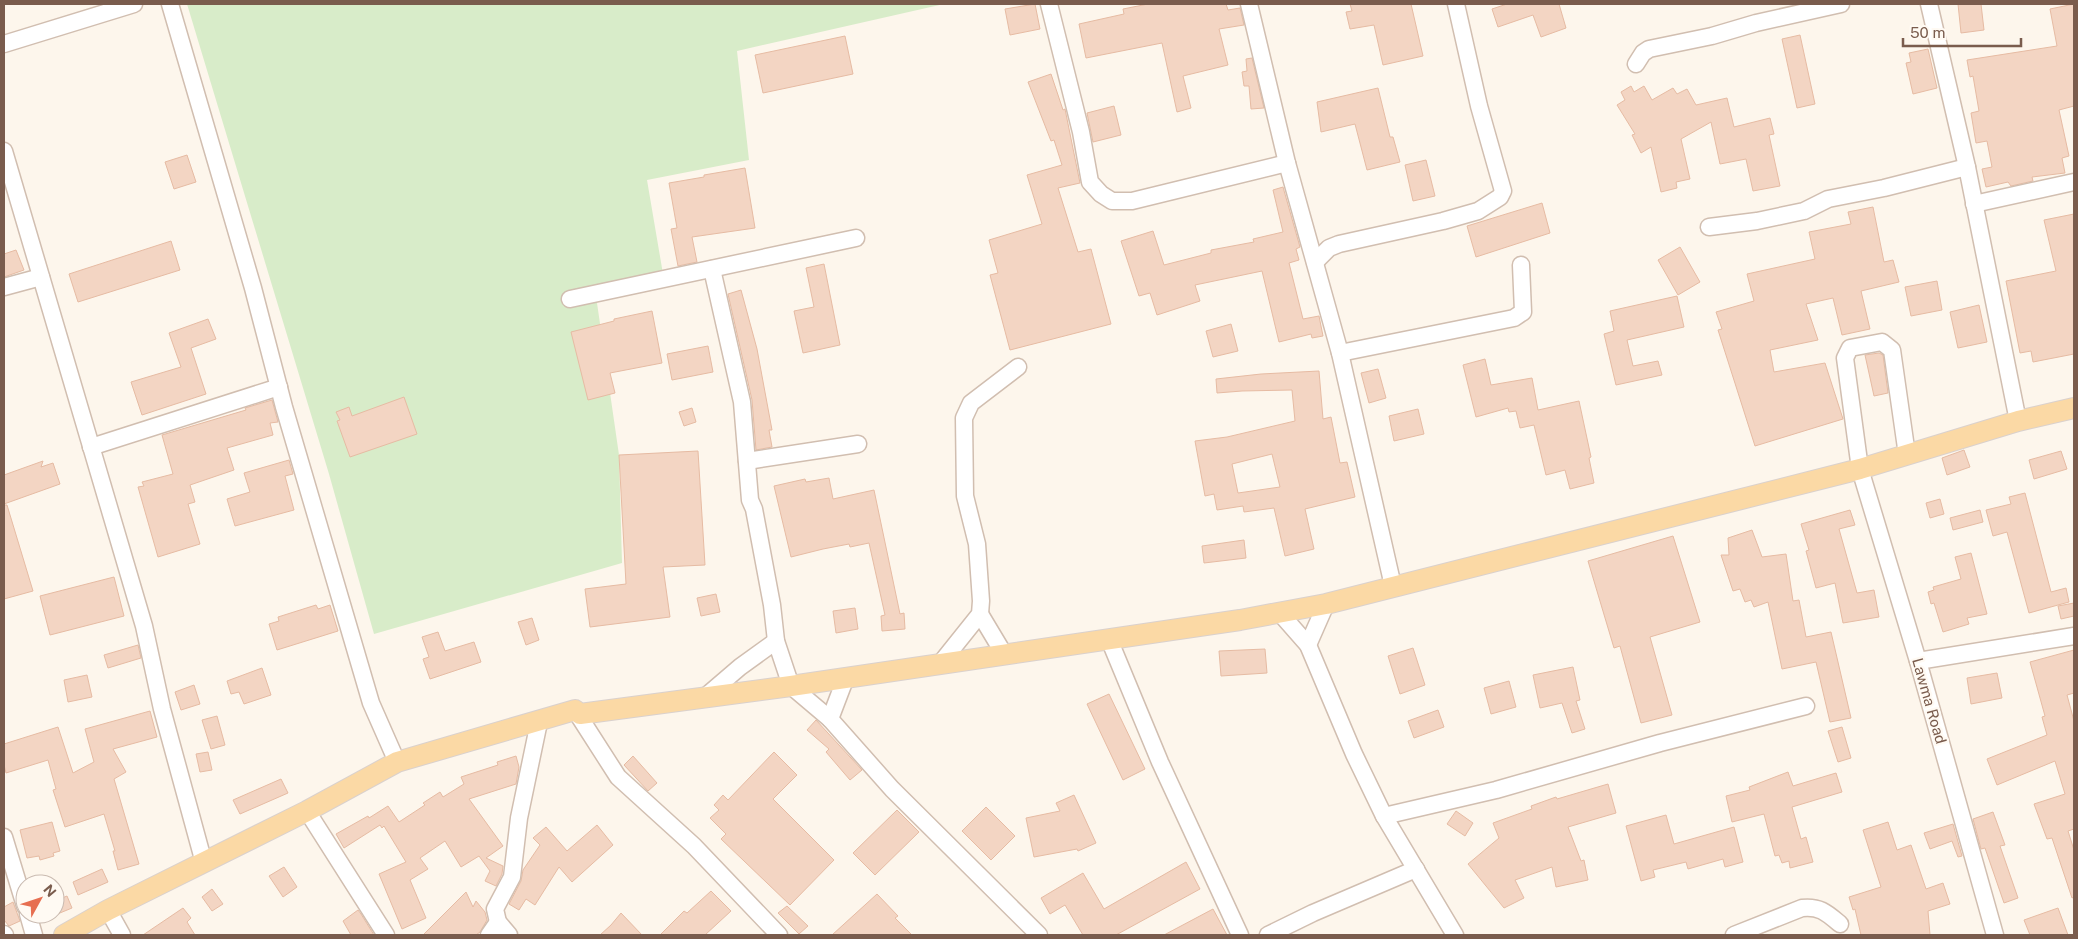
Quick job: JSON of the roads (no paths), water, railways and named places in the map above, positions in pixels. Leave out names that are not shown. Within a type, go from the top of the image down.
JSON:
[{"type":"main road","points":[[64,935],[108,910],[307,811],[397,762],[540,722],[575,710],[580,714],[791,686],[1240,620],[1326,604],[1860,469],[2018,421],[2074,408]]},
{"type":"street","points":[[4,44],[134,4]]},
{"type":"street","points":[[170,4],[371,703],[397,762]]},
{"type":"street","points":[[1049,4],[1081,132],[1090,182],[1100,194],[1112,201],[1132,201],[1287,163]]},
{"type":"street","points":[[1250,4],[1287,163],[1340,353],[1393,586]]},
{"type":"street","points":[[1315,262],[1329,248],[1339,244],[1443,221],[1478,211],[1500,197],[1503,190],[1500,175],[1480,106],[1456,4]]},
{"type":"street","points":[[1636,64],[1643,53],[1650,49],[1712,36],[1756,23],[1841,4]]},
{"type":"street","points":[[1929,4],[1967,167],[2018,421]]},
{"type":"street","points":[[4,151],[144,626],[162,709],[204,863]]},
{"type":"street","points":[[1709,227],[1757,221],[1804,211],[1828,199],[1884,188],[1967,167]]},
{"type":"street","points":[[1974,204],[2074,182]]},
{"type":"street","points":[[570,299],[856,238]]},
{"type":"street","points":[[1340,353],[1514,318],[1523,312],[1521,266]]},
{"type":"street","points":[[712,269],[742,402],[750,500],[754,509],[767,573],[776,641],[791,686],[830,719],[892,789],[1039,935]]},
{"type":"street","points":[[4,287],[41,277]]},
{"type":"street","name":"Lawma Road","points":[[1907,455],[1892,350],[1882,342],[1850,348],[1845,358],[1860,469],[1918,660],[1995,935]]},
{"type":"street","points":[[1004,654],[980,614],[980,572],[977,544],[965,496],[964,418],[971,403],[1018,367]]},
{"type":"street","points":[[91,447],[279,387]]},
{"type":"street","points":[[748,461],[858,444]]},
{"type":"street","points":[[1308,645],[1326,604]]},
{"type":"street","points":[[1279,612],[1308,645],[1354,754],[1384,816],[1455,935]]},
{"type":"street","points":[[940,664],[980,614]]},
{"type":"street","points":[[1918,660],[2074,636]]},
{"type":"street","points":[[1108,639],[1160,762],[1240,935]]},
{"type":"street","points":[[705,697],[740,667],[776,641]]},
{"type":"street","points":[[830,719],[846,677]]},
{"type":"street","points":[[1384,816],[1496,790],[1660,743],[1806,706]]},
{"type":"street","points":[[575,710],[618,777],[694,846],[779,935]]},
{"type":"street","points":[[509,935],[494,929],[495,909],[512,877],[519,818],[540,722]]},
{"type":"street","points":[[307,811],[386,935]]},
{"type":"street","points":[[4,837],[15,874]]},
{"type":"street","points":[[1268,935],[1313,913],[1416,869]]},
{"type":"street","points":[[1734,935],[1802,908],[1814,907],[1823,910],[1840,924]]},
{"type":"street","points":[[108,910],[122,935]]}]
